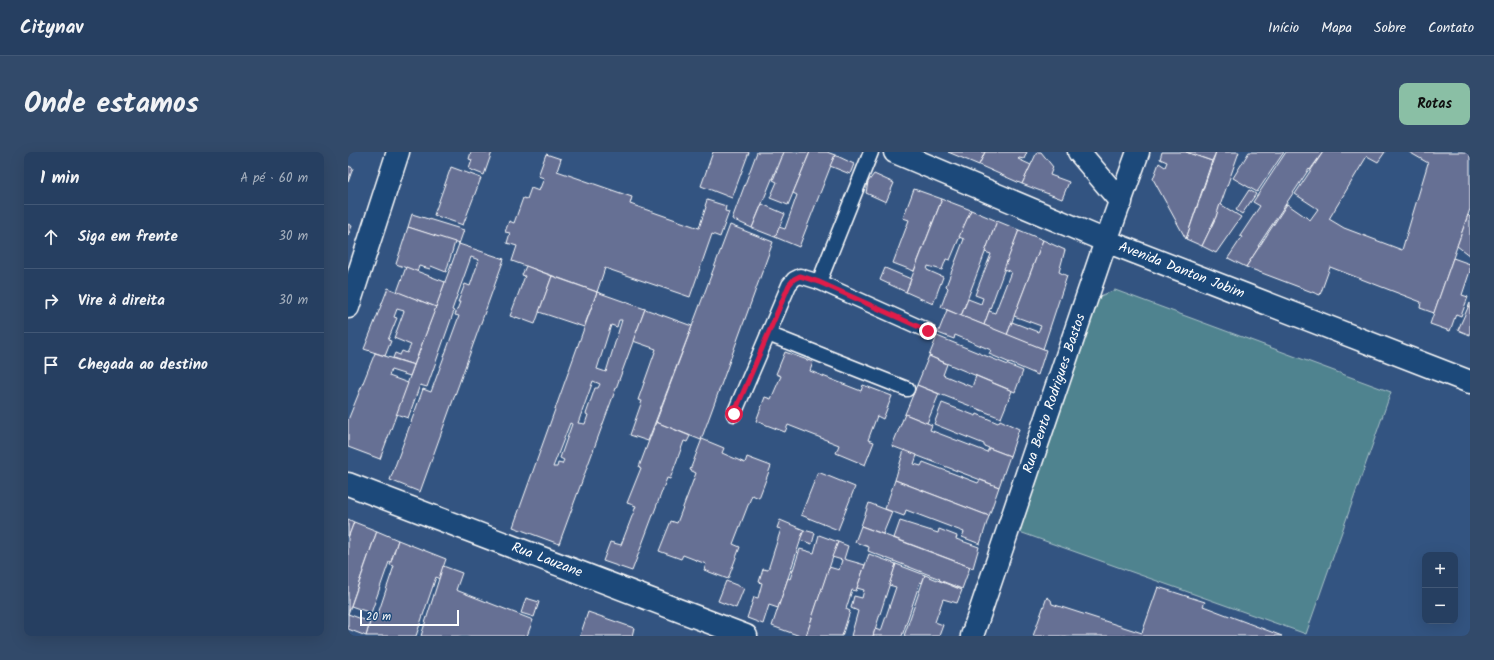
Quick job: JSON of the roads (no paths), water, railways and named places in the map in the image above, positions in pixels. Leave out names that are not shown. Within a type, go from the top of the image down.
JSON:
[{"type":"street","points":[[348,307],[398,152]]},
{"type":"street","name":"Avenida Danton Jobim","points":[[895,152],[1106,241],[1470,382]]},
{"type":"street","points":[[1078,152],[1121,202]]},
{"type":"street","name":"Rua Bento Rodrigues Bastos","points":[[972,636],[1106,241],[1138,152]]},
{"type":"street","name":"Rua Lauzane","points":[[348,484],[746,636]]},
{"type":"lane","points":[[819,282],[871,152]]},
{"type":"lane","points":[[734,414],[789,285],[794,279],[800,276],[819,282],[928,331]]},
{"type":"lane","points":[[768,334],[907,389]]}]
